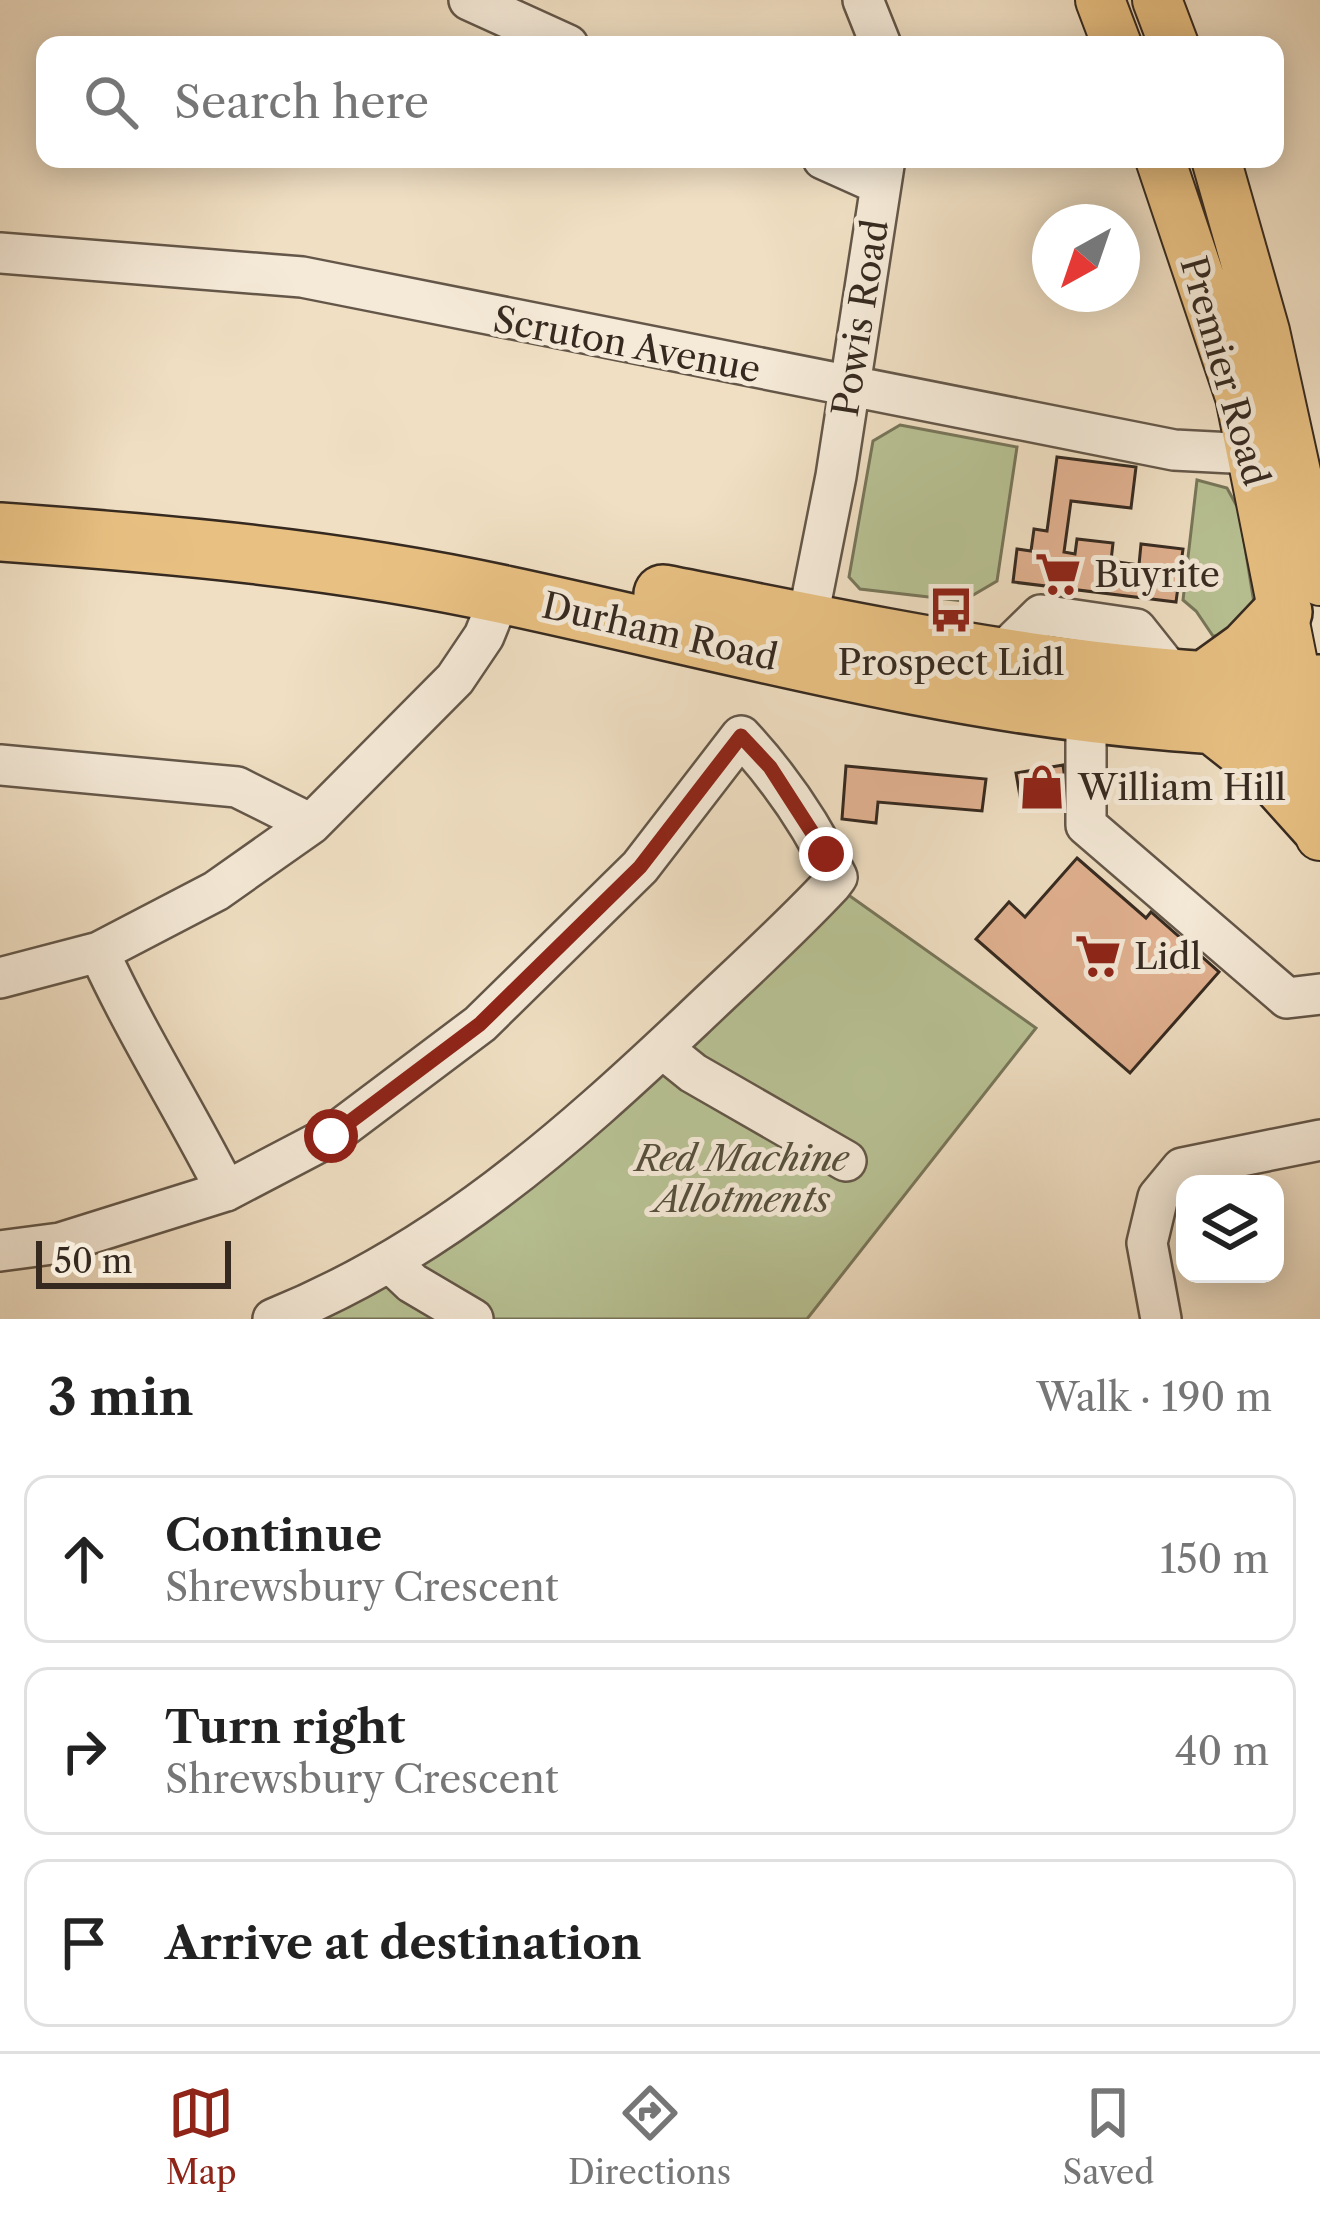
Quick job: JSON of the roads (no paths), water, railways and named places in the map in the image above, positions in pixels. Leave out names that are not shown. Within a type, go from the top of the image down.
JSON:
[{"type":"highway","name":"Durham Road","points":[[0,502],[287,527],[478,557],[1086,715],[1198,694]]},
{"type":"highway","name":"Durham Road","points":[[0,532],[281,558],[802,643],[999,656],[1198,694],[1309,706]]},
{"type":"highway","points":[[1302,596],[1198,694],[1319,830]]},
{"type":"main road","points":[[1100,0],[1114,36]]},
{"type":"main road","points":[[1157,0],[1171,36]]},
{"type":"main road","name":"Premier Road","points":[[1163,168],[1240,397],[1252,454],[1302,596]]},
{"type":"main road","name":"Premier Road","points":[[1219,168],[1265,331],[1302,596],[1319,830]]},
{"type":"street","points":[[470,0],[548,36]]},
{"type":"street","points":[[863,0],[877,36]]},
{"type":"street","name":"Powis Road","points":[[802,643],[836,476],[883,172]]},
{"type":"street","name":"Scruton Avenue","points":[[0,253],[302,277],[1174,450],[1252,454]]},
{"type":"street","points":[[0,978],[99,952],[216,891],[311,824],[455,679],[484,636],[501,594]]},
{"type":"street","points":[[1086,715],[1086,825],[1287,998],[1320,994]]},
{"type":"street","points":[[0,1251],[60,1243],[226,1191],[331,1136],[480,1024],[640,867],[741,736],[781,783],[837,877],[662,1048],[470,1214],[392,1264],[273,1319]]},
{"type":"street","points":[[0,765],[238,787],[311,824]]},
{"type":"street","points":[[99,952],[158,1072],[194,1126],[226,1191]]},
{"type":"street","points":[[662,1048],[693,1073],[846,1161]]},
{"type":"street","points":[[1161,1319],[1147,1243],[1158,1197],[1182,1168],[1320,1140]]},
{"type":"street","points":[[392,1264],[412,1283],[473,1319]]},
{"type":"place","name":"Buyrite","points":[[1058,574]]},
{"type":"place","name":"Prospect Lidl","points":[[951,610]]},
{"type":"place","name":"William Hill","points":[[1042,787]]},
{"type":"place","name":"Lidl","points":[[1098,956]]},
{"type":"park label","name":"Red Machine Allotments","points":[[742,1178]]}]
